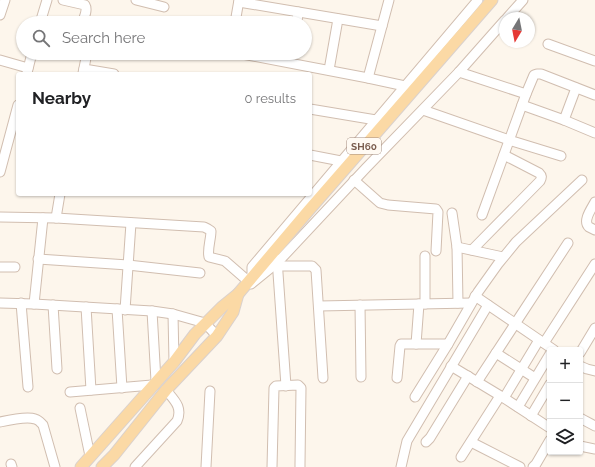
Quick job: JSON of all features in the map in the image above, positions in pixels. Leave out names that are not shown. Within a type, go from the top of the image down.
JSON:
[{"type":"main road","name":"SH60","points":[[81,467],[174,362],[195,334],[222,307],[238,294],[276,248],[492,0]]},
{"type":"main road","name":"SH60","points":[[102,467],[114,455],[166,390],[217,336],[233,312],[238,294]]},
{"type":"street","points":[[0,14],[5,0]]},
{"type":"street","points":[[42,16],[47,0]]},
{"type":"street","points":[[63,0],[85,5],[86,10],[84,16]]},
{"type":"street","points":[[136,0],[164,7]]},
{"type":"street","points":[[368,78],[389,0]]},
{"type":"street","points":[[466,0],[477,1]]},
{"type":"street","points":[[512,12],[522,0]]},
{"type":"street","points":[[236,16],[239,1],[382,26]]},
{"type":"street","points":[[312,196],[477,1]]},
{"type":"street","points":[[298,12],[298,16]]},
{"type":"street","points":[[329,70],[338,19]]},
{"type":"street","points":[[238,294],[278,264],[354,180],[459,72],[499,27]]},
{"type":"street","points":[[548,44],[595,62]]},
{"type":"street","points":[[0,60],[27,71],[30,60]]},
{"type":"street","points":[[86,60],[84,71],[94,72]]},
{"type":"street","points":[[274,60],[405,86]]},
{"type":"street","points":[[459,72],[526,94]]},
{"type":"street","points":[[482,215],[534,75],[541,74],[595,95]]},
{"type":"street","points":[[564,120],[576,88]]},
{"type":"street","points":[[522,104],[595,133]]},
{"type":"street","points":[[312,109],[376,120]]},
{"type":"street","points":[[423,110],[509,140],[561,156]]},
{"type":"street","points":[[0,172],[4,139],[15,130]]},
{"type":"street","points":[[312,155],[341,161]]},
{"type":"street","points":[[472,250],[542,178],[539,173],[504,155]]},
{"type":"street","points":[[354,180],[380,203],[436,209],[438,212],[436,251]]},
{"type":"street","points":[[415,398],[473,300],[504,257],[516,242],[582,180]]},
{"type":"street","points":[[56,218],[60,196]]},
{"type":"street","points":[[0,217],[56,218],[204,227],[210,231],[211,240],[208,252],[209,257],[225,261],[250,279],[252,267],[312,196]]},
{"type":"street","points":[[595,202],[586,223],[589,227],[595,230]]},
{"type":"street","points":[[452,213],[457,247],[458,303]]},
{"type":"street","points":[[34,304],[43,218]]},
{"type":"street","points":[[122,388],[121,309],[128,265],[131,223]]},
{"type":"street","points":[[477,382],[568,243]]},
{"type":"street","points":[[457,247],[504,257]]},
{"type":"street","points":[[276,248],[286,386]]},
{"type":"street","points":[[416,344],[422,304],[425,256]]},
{"type":"street","points":[[38,259],[128,265],[200,273]]},
{"type":"street","points":[[278,264],[312,266],[316,270],[323,378]]},
{"type":"street","points":[[461,457],[595,264]]},
{"type":"street","points":[[0,267],[15,267]]},
{"type":"street","points":[[319,306],[458,303],[473,300],[488,305],[548,347]]},
{"type":"street","points":[[0,303],[121,309],[173,314],[205,323],[217,336]]},
{"type":"street","points":[[21,303],[28,387]]},
{"type":"street","points":[[53,305],[57,369]]},
{"type":"street","points":[[360,305],[361,377]]},
{"type":"street","points":[[401,467],[407,441],[488,305]]},
{"type":"street","points":[[86,307],[91,390]]},
{"type":"street","points":[[70,392],[122,388],[154,383],[152,311]]},
{"type":"street","points":[[173,314],[174,362]]},
{"type":"street","points":[[583,348],[594,331]]},
{"type":"street","points":[[398,378],[400,346],[402,344],[448,344]]},
{"type":"street","points":[[496,353],[535,378]]},
{"type":"street","points":[[518,407],[547,359]]},
{"type":"street","points":[[451,366],[531,416],[547,424]]},
{"type":"street","points":[[583,367],[595,371]]},
{"type":"street","points":[[426,442],[430,438],[468,376]]},
{"type":"street","points":[[272,467],[274,388],[276,386],[298,385],[301,388],[300,467]]},
{"type":"street","points":[[531,416],[547,389]]},
{"type":"street","points":[[135,467],[178,417],[178,405],[166,390]]},
{"type":"street","points":[[206,467],[210,391]]},
{"type":"street","points":[[80,408],[90,456]]},
{"type":"street","points":[[0,422],[29,418],[35,418],[39,421],[42,425],[55,467]]},
{"type":"street","points":[[582,419],[595,426]]},
{"type":"street","points":[[470,442],[520,467]]},
{"type":"street","points":[[537,466],[547,446]]},
{"type":"street","points":[[583,447],[595,449]]}]
